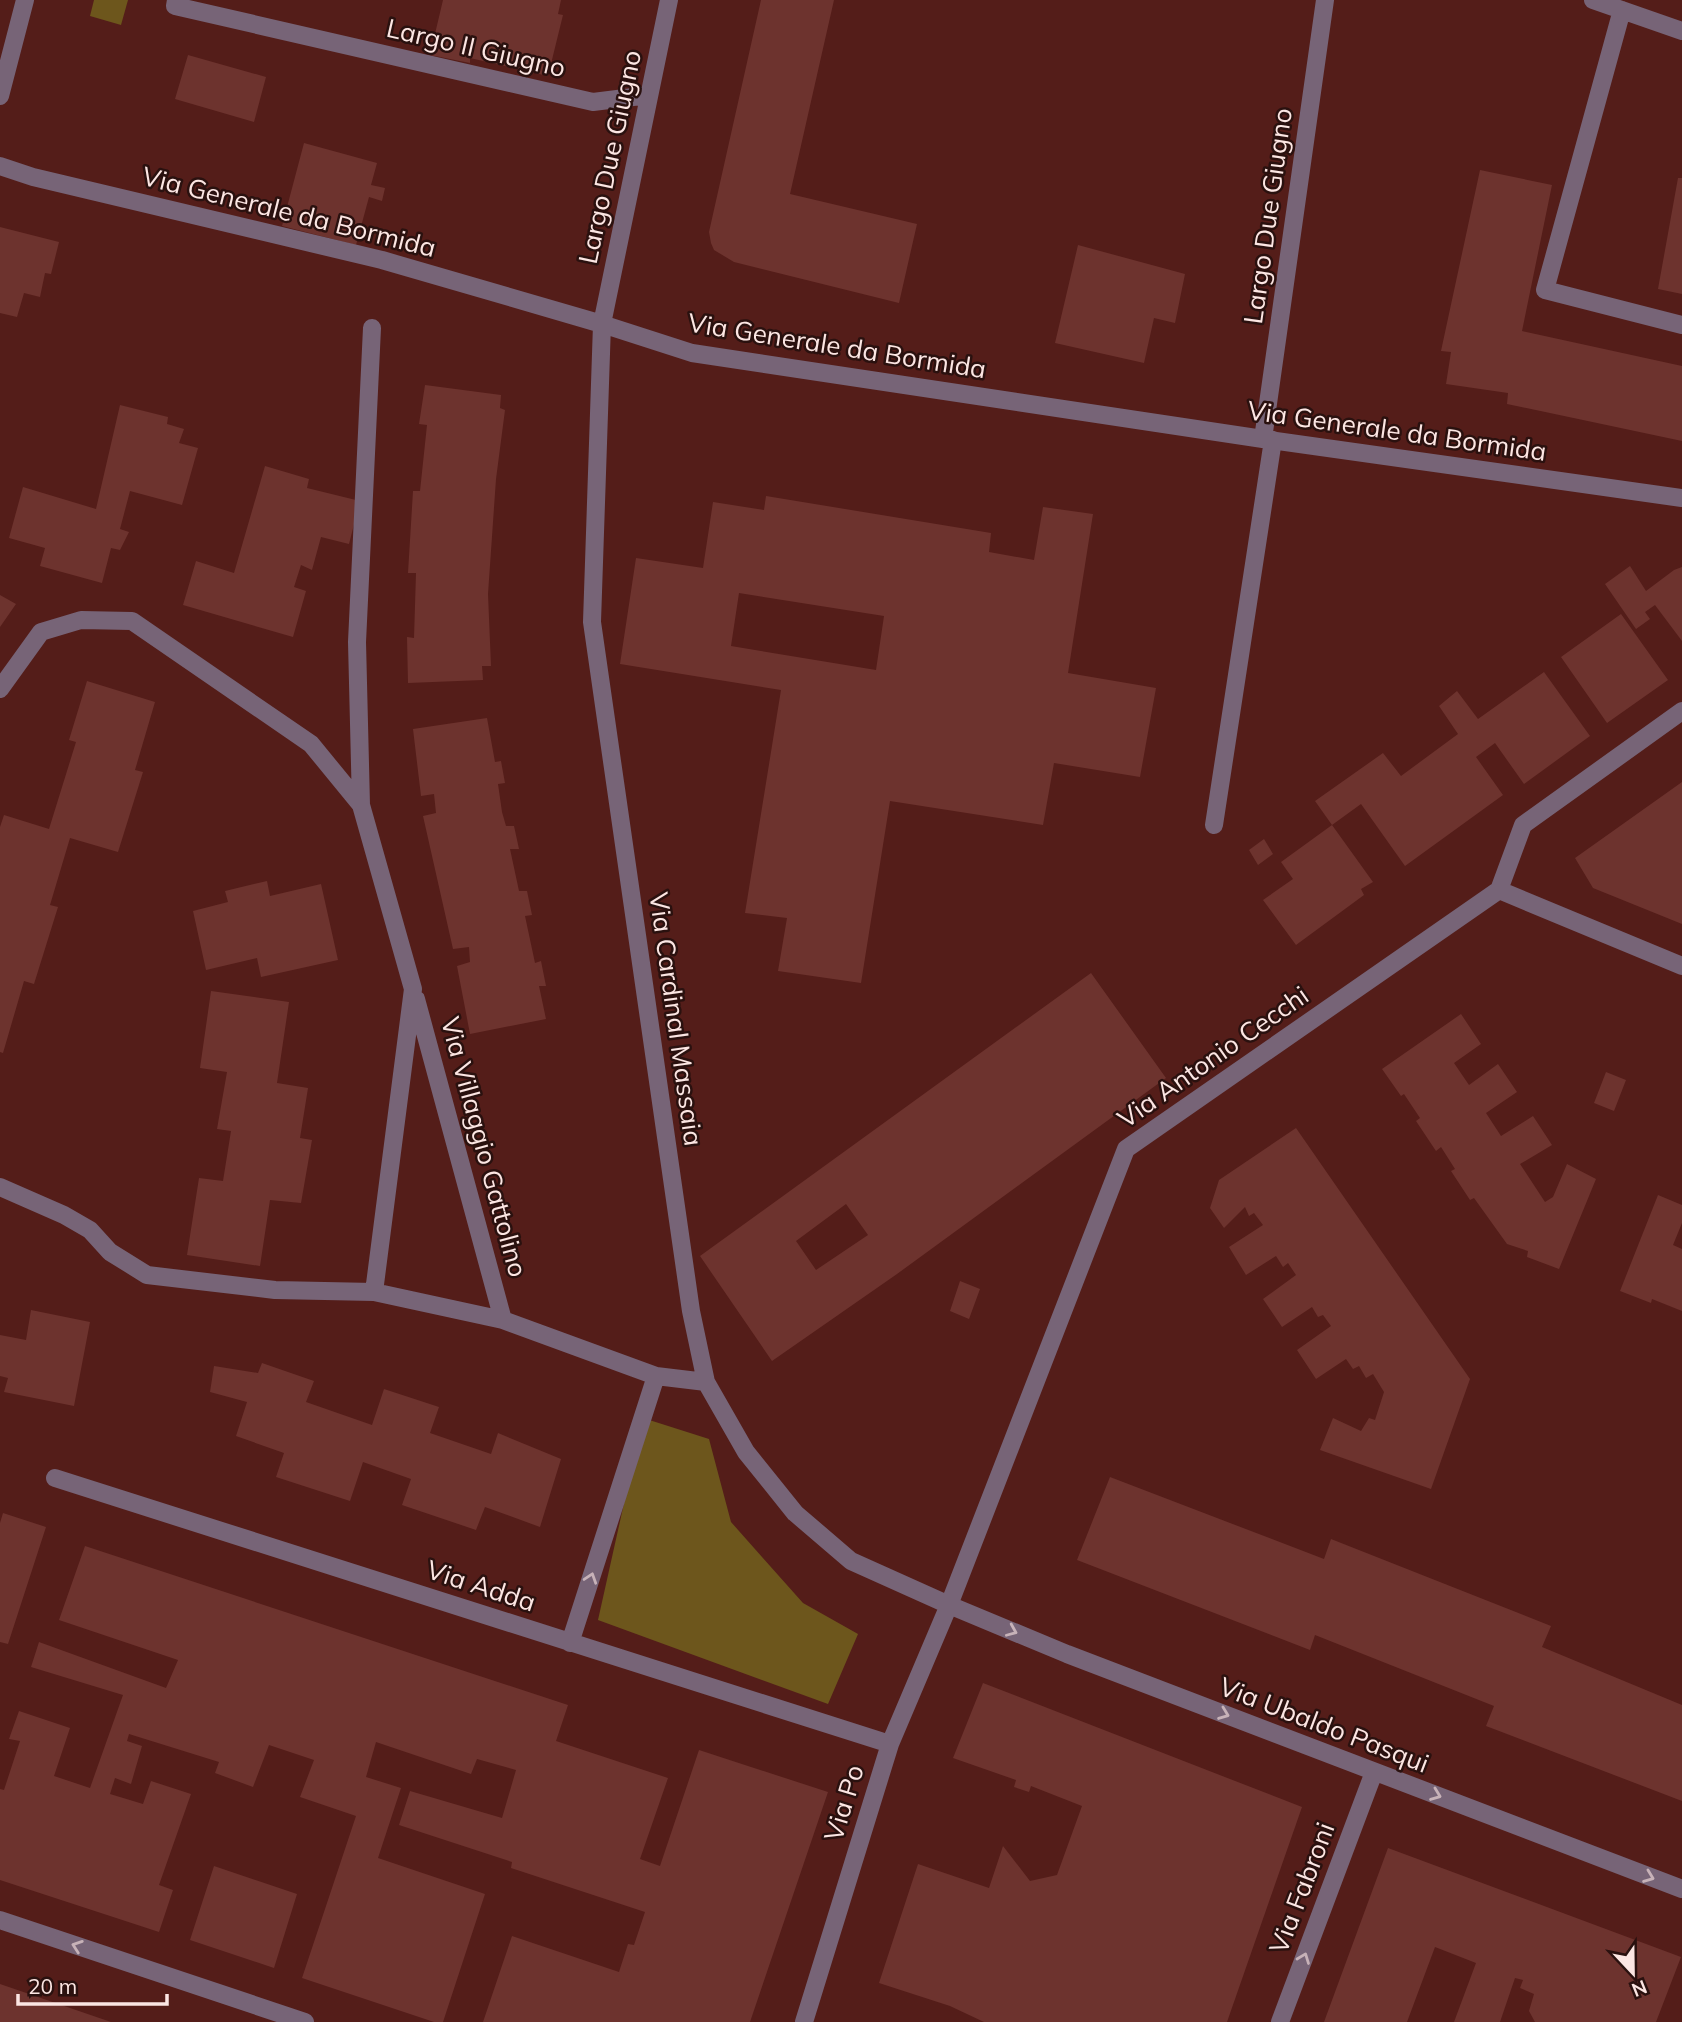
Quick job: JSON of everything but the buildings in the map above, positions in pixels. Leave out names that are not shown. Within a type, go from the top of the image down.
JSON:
[{"type":"street","points":[[0,96],[25,0]]},
{"type":"street","name":"Largo II Giugno","points":[[176,0],[175,6],[593,102],[649,95]]},
{"type":"street","name":"Largo Due Giugno","points":[[602,324],[669,0]]},
{"type":"street","name":"Largo Due Giugno","points":[[1214,825],[1325,0]]},
{"type":"street","points":[[1593,0],[1682,32]]},
{"type":"street","points":[[1622,10],[1545,290],[1682,325]]},
{"type":"street","name":"Via Generale da Bormida","points":[[0,166],[33,177],[382,260],[692,353],[1682,498]]},
{"type":"street","name":"Via Cardinal Massaia","points":[[602,324],[592,622],[691,1311],[706,1382],[746,1451],[795,1513],[851,1561],[949,1605]]},
{"type":"street","points":[[361,805],[357,642],[372,328]]},
{"type":"street","name":"Via Villaggio Gattolino","points":[[0,689],[41,632],[81,620],[132,621],[311,744],[361,805],[503,1320]]},
{"type":"street","points":[[1682,711],[1523,825],[1499,890],[1682,966]]},
{"type":"street","name":"Via Antonio Cecchi","points":[[949,1605],[1126,1149],[1499,890]]},
{"type":"street","name":"Via Villaggio Gattolino","points":[[374,1292],[413,989]]},
{"type":"street","name":"Via Villaggio Gattolino","points":[[0,1187],[64,1215],[90,1230],[110,1252],[147,1275],[275,1290],[374,1292],[503,1320],[656,1376],[706,1382]]},
{"type":"street","points":[[570,1643],[656,1376]]},
{"type":"street","name":"Via Adda","points":[[55,1478],[890,1744]]},
{"type":"street","name":"Via Po","points":[[804,2022],[890,1744],[949,1605]]},
{"type":"street","name":"Via Ubaldo Pasqui","points":[[949,1605],[1067,1654],[1682,1889]]},
{"type":"street","name":"Via Fabroni","points":[[1280,2022],[1374,1772]]},
{"type":"street","points":[[0,1920],[305,2022]]},
{"type":"shaded area","points":[[94,0],[128,0],[121,25],[90,16]]},
{"type":"shaded area","points":[[643,1418],[709,1439],[731,1522],[803,1603],[858,1634],[828,1704],[598,1620]]}]
